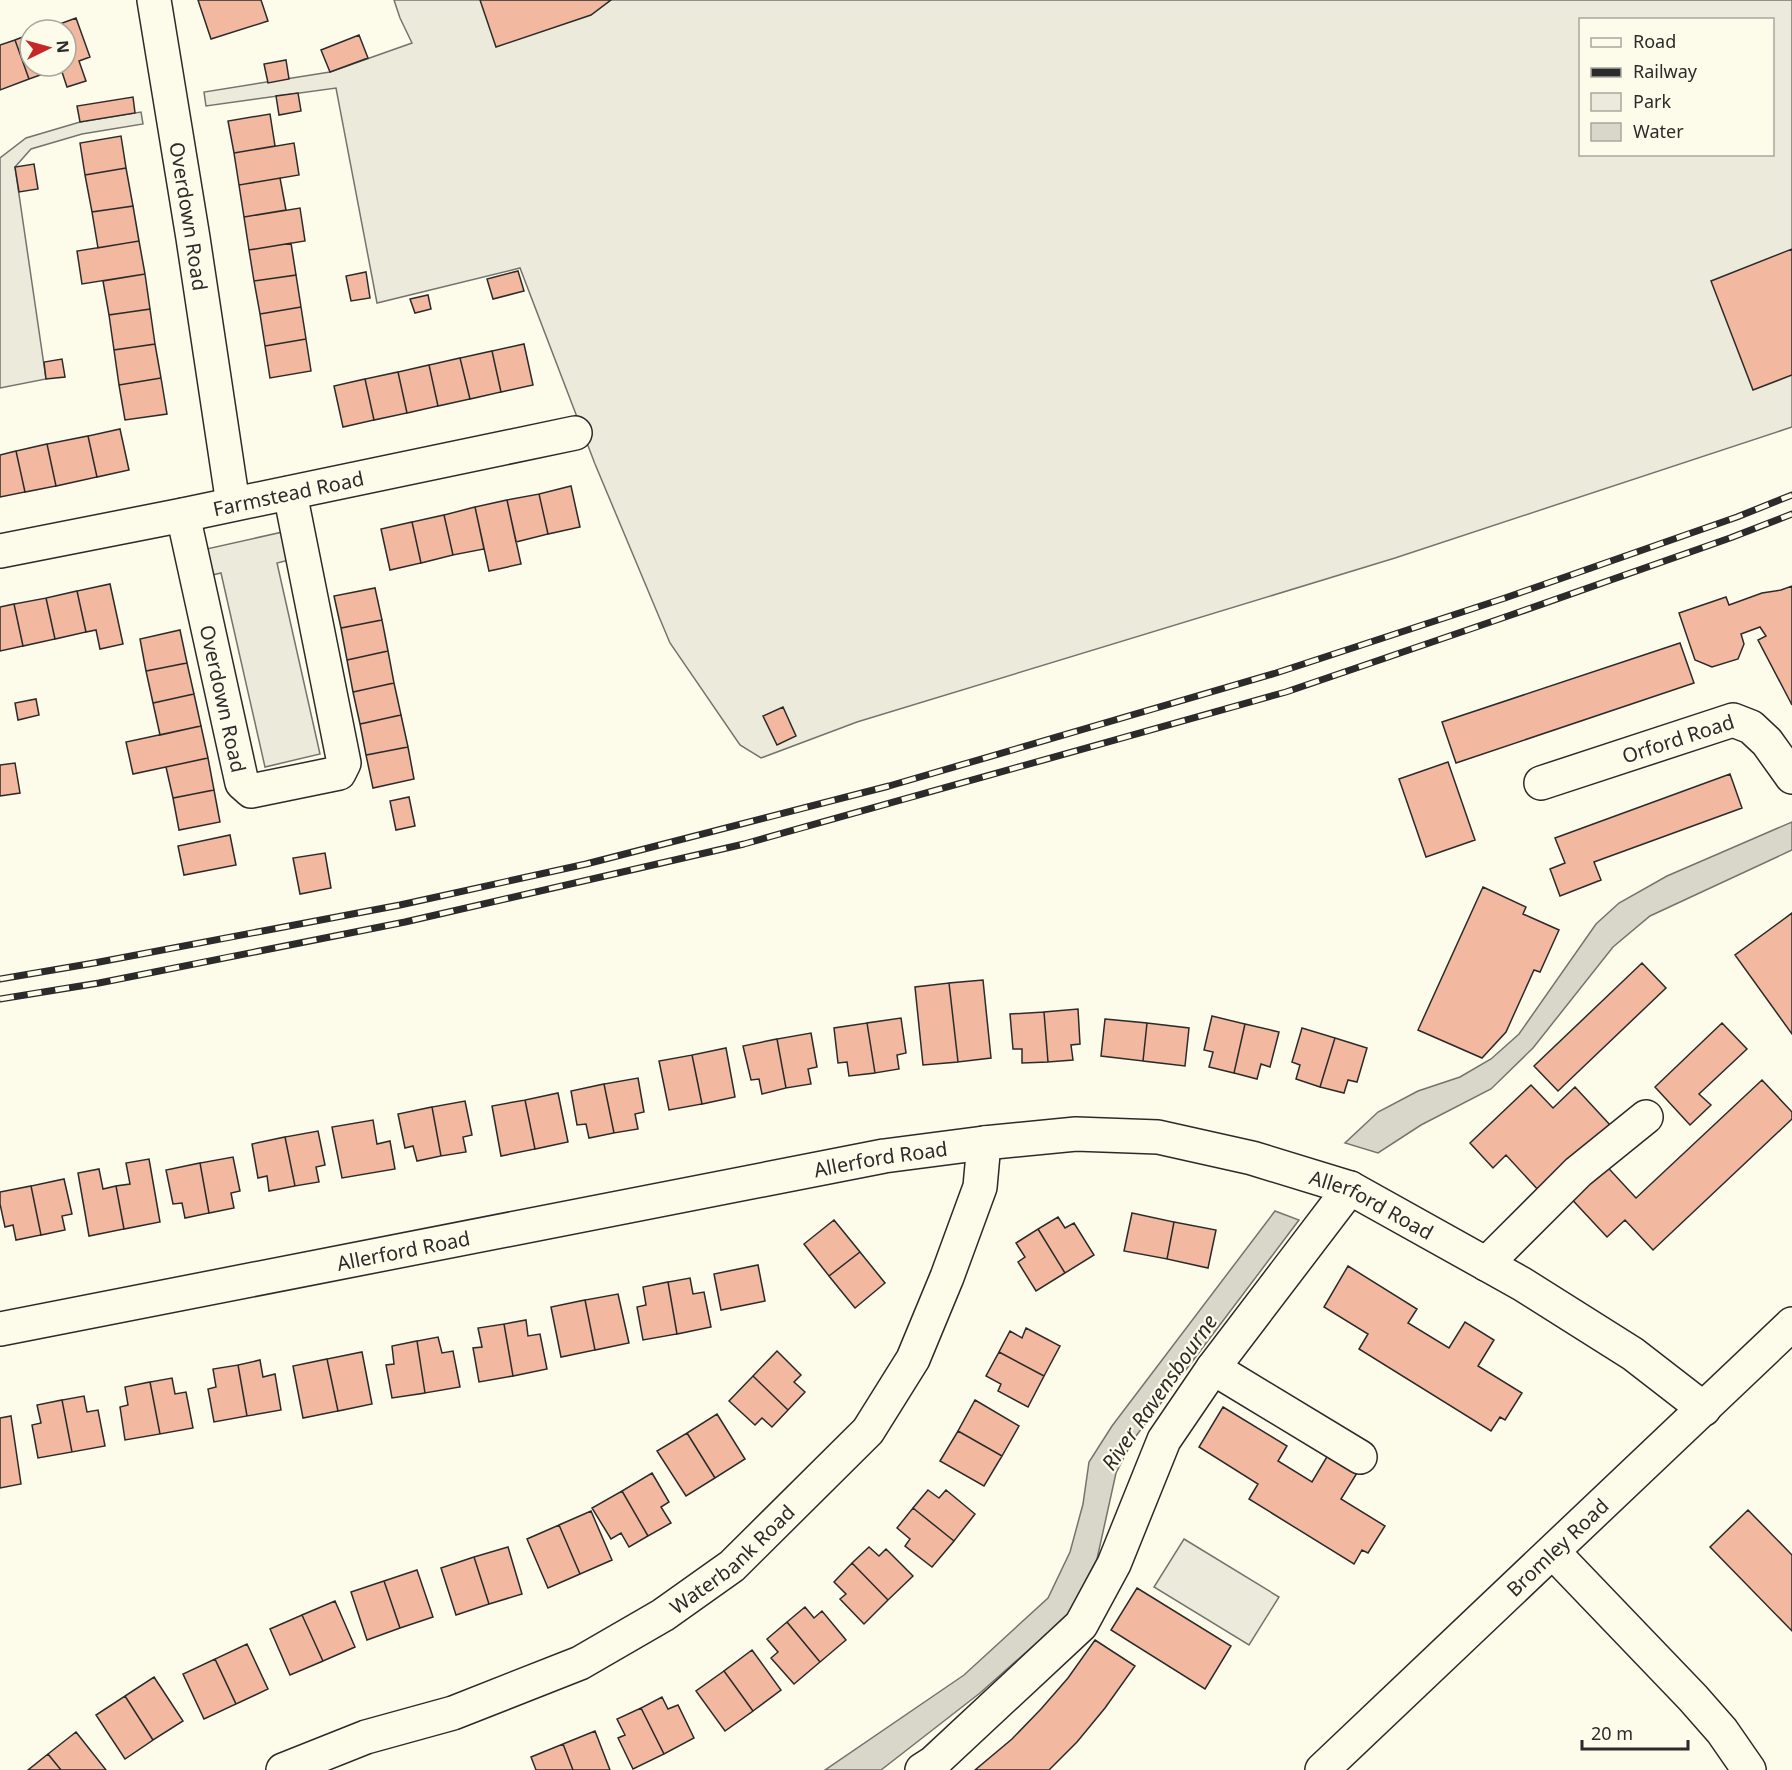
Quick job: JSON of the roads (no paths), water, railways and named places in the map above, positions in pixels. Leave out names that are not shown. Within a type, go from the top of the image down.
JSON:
[{"type":"street","name":"Overdown Road","points":[[154,0],[233,504]]},
{"type":"street","name":"Farmstead Road","points":[[0,551],[575,433]]},
{"type":"street","name":"Overdown Road","points":[[183,515],[242,783],[250,790],[339,773],[344,763],[290,493]]},
{"type":"street","name":"Orford Road","points":[[1541,783],[1733,720],[1751,727],[1767,742],[1792,777]]},
{"type":"street","points":[[1486,1264],[1578,1172],[1646,1117]]},
{"type":"street","name":"Allerford Road","points":[[0,1329],[884,1156],[1076,1134],[1158,1137],[1252,1158],[1350,1188],[1522,1284],[1633,1354],[1704,1409]]},
{"type":"street","name":"Waterbank Road","points":[[283,1770],[366,1737],[453,1713],[580,1663],[663,1615],[732,1566],[868,1431],[913,1359],[947,1277],[980,1187],[984,1143]]},
{"type":"street","points":[[922,1770],[933,1763],[1082,1625],[1114,1564],[1164,1440],[1213,1368],[1350,1188]]},
{"type":"street","name":"Bromley Road","points":[[1322,1770],[1792,1324]]},
{"type":"street","points":[[1213,1368],[1360,1457]]},
{"type":"street","points":[[1553,1552],[1693,1698],[1722,1731],[1749,1770]]},
{"type":"water","points":[[1792,822],[1792,850],[1650,916],[1613,947],[1533,1048],[1491,1089],[1421,1125],[1378,1153],[1345,1143],[1378,1112],[1418,1091],[1460,1077],[1491,1059],[1519,1034],[1596,924],[1619,903],[1667,876]]},
{"type":"water","name":"River Ravensbourne","points":[[1275,1211],[1299,1220],[1133,1440],[1116,1473],[1097,1559],[1067,1616],[980,1693],[881,1770],[825,1770],[964,1675],[1048,1598],[1070,1552],[1083,1504],[1089,1462],[1112,1426]]},
{"type":"railway","points":[[0,979],[400,905],[586,864],[889,786],[1276,673],[1505,598],[1737,517],[1792,495]]},
{"type":"railway","points":[[0,999],[99,983],[405,922],[744,844],[1286,692],[1730,538],[1792,514]]}]
